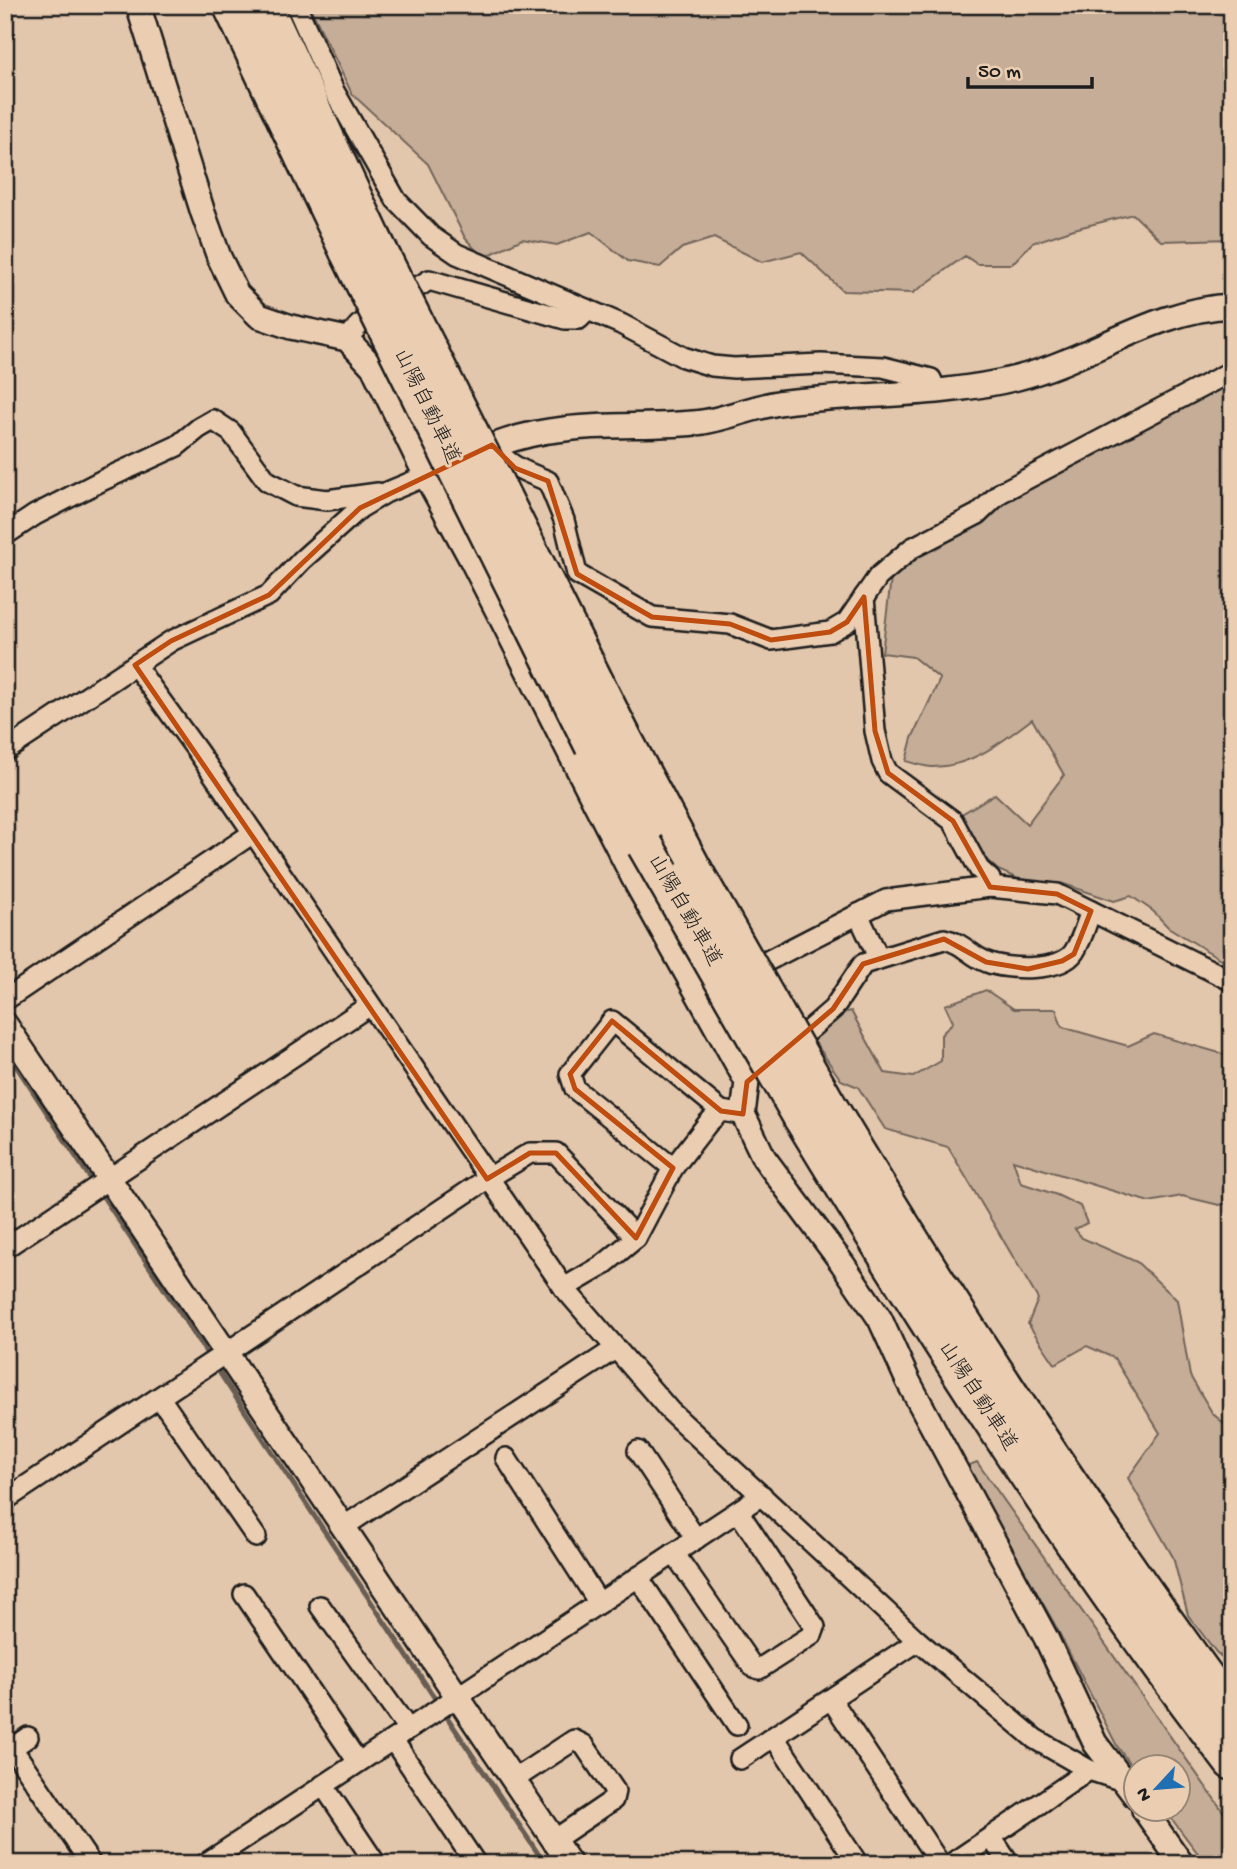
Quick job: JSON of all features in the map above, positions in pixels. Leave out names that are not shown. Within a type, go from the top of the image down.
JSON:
[{"type":"highway","name":"山陽自動車道","points":[[231,5],[360,245],[607,741],[645,845],[814,1110],[905,1233],[1008,1394],[1114,1549],[1232,1713]]},
{"type":"highway","name":"山陽自動車道","points":[[264,5],[360,245]]},
{"type":"highway","name":"山陽自動車道","points":[[607,741],[694,870],[880,1247],[983,1409],[1090,1567],[1232,1762]]},
{"type":"street","points":[[138,5],[203,213],[219,257],[237,293],[260,316],[291,327],[347,339],[373,367],[426,476],[635,881],[747,1082]]},
{"type":"street","points":[[296,5],[334,91],[396,200],[431,236],[457,254],[621,324],[683,357],[712,366],[734,368],[821,364],[883,367],[931,379],[936,390]]},
{"type":"street","points":[[347,339],[359,325],[429,280],[565,319],[579,319],[588,310]]},
{"type":"street","points":[[5,751],[171,641],[269,595],[302,560],[360,508],[385,493],[492,445],[566,428],[704,422],[782,402],[973,387],[1048,369],[1161,322],[1232,306]]},
{"type":"street","points":[[492,445],[503,459],[515,468],[548,481],[564,520],[577,574],[652,617],[730,624],[771,640],[830,632],[847,622],[878,577],[912,548],[978,514],[1000,493],[1232,370]]},
{"type":"street","points":[[5,535],[103,480],[177,446],[213,420],[231,432],[267,481],[296,496],[327,500],[385,493]]},
{"type":"street","points":[[864,597],[875,732],[882,761],[888,773],[953,821],[979,869],[990,879],[990,887]]},
{"type":"street","points":[[135,665],[253,833],[487,1179],[564,1288],[615,1349],[670,1411],[918,1641],[1035,1739],[1122,1786]]},
{"type":"street","points":[[5,1000],[253,833]]},
{"type":"street","points":[[699,996],[886,900],[990,887],[1057,894],[1232,981]]},
{"type":"street","points":[[564,1288],[602,1266],[636,1238],[673,1168],[708,1123],[732,1113],[747,1082],[833,1009],[863,964],[944,939],[958,942],[986,962],[1028,969],[1062,961],[1074,954],[1091,911]]},
{"type":"street","points":[[858,915],[878,959]]},
{"type":"street","points":[[5,1248],[370,1005]]},
{"type":"street","points":[[673,1168],[575,1089],[570,1074],[612,1021],[732,1113],[880,1319],[908,1381],[1046,1638],[1096,1743],[1122,1779]]},
{"type":"street","points":[[5,1024],[101,1183],[219,1358],[343,1527],[447,1704],[513,1780],[570,1864]]},
{"type":"street","points":[[5,1500],[530,1153],[556,1153],[636,1238]]},
{"type":"street","points":[[343,1527],[615,1349]]},
{"type":"street","points":[[160,1398],[256,1537]]},
{"type":"street","points":[[638,1451],[696,1539]]},
{"type":"street","points":[[506,1458],[599,1602]]},
{"type":"street","points":[[205,1864],[762,1495]]},
{"type":"street","points":[[674,1553],[752,1666],[759,1669],[811,1635],[815,1627],[738,1511]]},
{"type":"street","points":[[638,1577],[737,1725]]},
{"type":"street","points":[[244,1594],[358,1762]]},
{"type":"street","points":[[320,1606],[476,1864]]},
{"type":"street","points":[[740,1759],[918,1641]]},
{"type":"street","points":[[831,1699],[940,1864]]},
{"type":"street","points":[[774,1737],[858,1864]]},
{"type":"street","points":[[513,1780],[574,1740],[583,1745],[615,1791],[613,1800],[554,1840]]},
{"type":"street","points":[[15,1746],[91,1864]]},
{"type":"street","points":[[951,1864],[1089,1770]]},
{"type":"street","points":[[323,1785],[376,1864]]},
{"type":"street","points":[[1154,1824],[1182,1864]]},
{"type":"street","points":[[991,1837],[1009,1864]]},
{"type":"highlighted area","points":[[492,445],[515,468],[548,481],[577,574],[652,617],[730,624],[771,640],[830,632],[847,622],[864,597],[875,731],[888,773],[953,821],[990,887],[1057,894],[1091,911],[1074,954],[1062,961],[1028,969],[986,962],[944,939],[863,964],[833,1009],[747,1082],[743,1114],[721,1111],[612,1021],[570,1074],[575,1089],[673,1168],[636,1238],[556,1153],[530,1153],[487,1179],[135,665],[171,641],[269,595],[360,508]]},
{"type":"shaded area","points":[[309,5],[1232,5],[1232,239],[1161,241],[1133,214],[1032,243],[1012,264],[977,264],[965,256],[913,293],[843,291],[801,252],[762,262],[714,238],[682,248],[660,267],[628,261],[591,232],[557,245],[522,239],[483,258],[465,238],[428,164],[352,94]]},
{"type":"shaded area","points":[[1232,381],[1232,966],[1168,927],[1153,911],[1131,896],[1114,901],[1061,883],[1039,888],[998,870],[973,848],[960,815],[995,794],[1027,824],[1064,775],[1032,719],[986,751],[961,763],[933,767],[906,761],[912,738],[940,679],[913,657],[882,653],[892,570],[912,561],[1003,500]]},
{"type":"shaded area","points":[[986,990],[1014,1009],[1056,1009],[1062,1027],[1128,1046],[1154,1034],[1223,1054],[1232,1050],[1232,1202],[1219,1205],[1182,1196],[1149,1202],[1013,1160],[1021,1183],[1080,1206],[1087,1223],[1075,1229],[1082,1238],[1137,1262],[1177,1300],[1190,1376],[1213,1414],[1232,1430],[1232,1666],[1216,1652],[1188,1615],[1173,1557],[1128,1478],[1160,1433],[1114,1358],[1087,1346],[1055,1364],[1028,1324],[1038,1299],[948,1147],[885,1129],[858,1087],[841,1080],[810,1035],[825,1017],[851,1011],[885,1073],[913,1077],[941,1061],[941,1035],[953,1022],[945,1005]]},
{"type":"shaded area","points":[[977,1462],[1183,1754],[1123,1754],[1054,1623],[965,1467]]},
{"type":"shaded area","points":[[1192,1767],[1232,1824],[1232,1864],[1206,1864],[1176,1824],[1192,1824]]},
{"type":"waterway","points":[[5,1049],[94,1184]]},
{"type":"waterway","points":[[100,1192],[438,1703]]},
{"type":"waterway","points":[[443,1711],[545,1864]]}]
